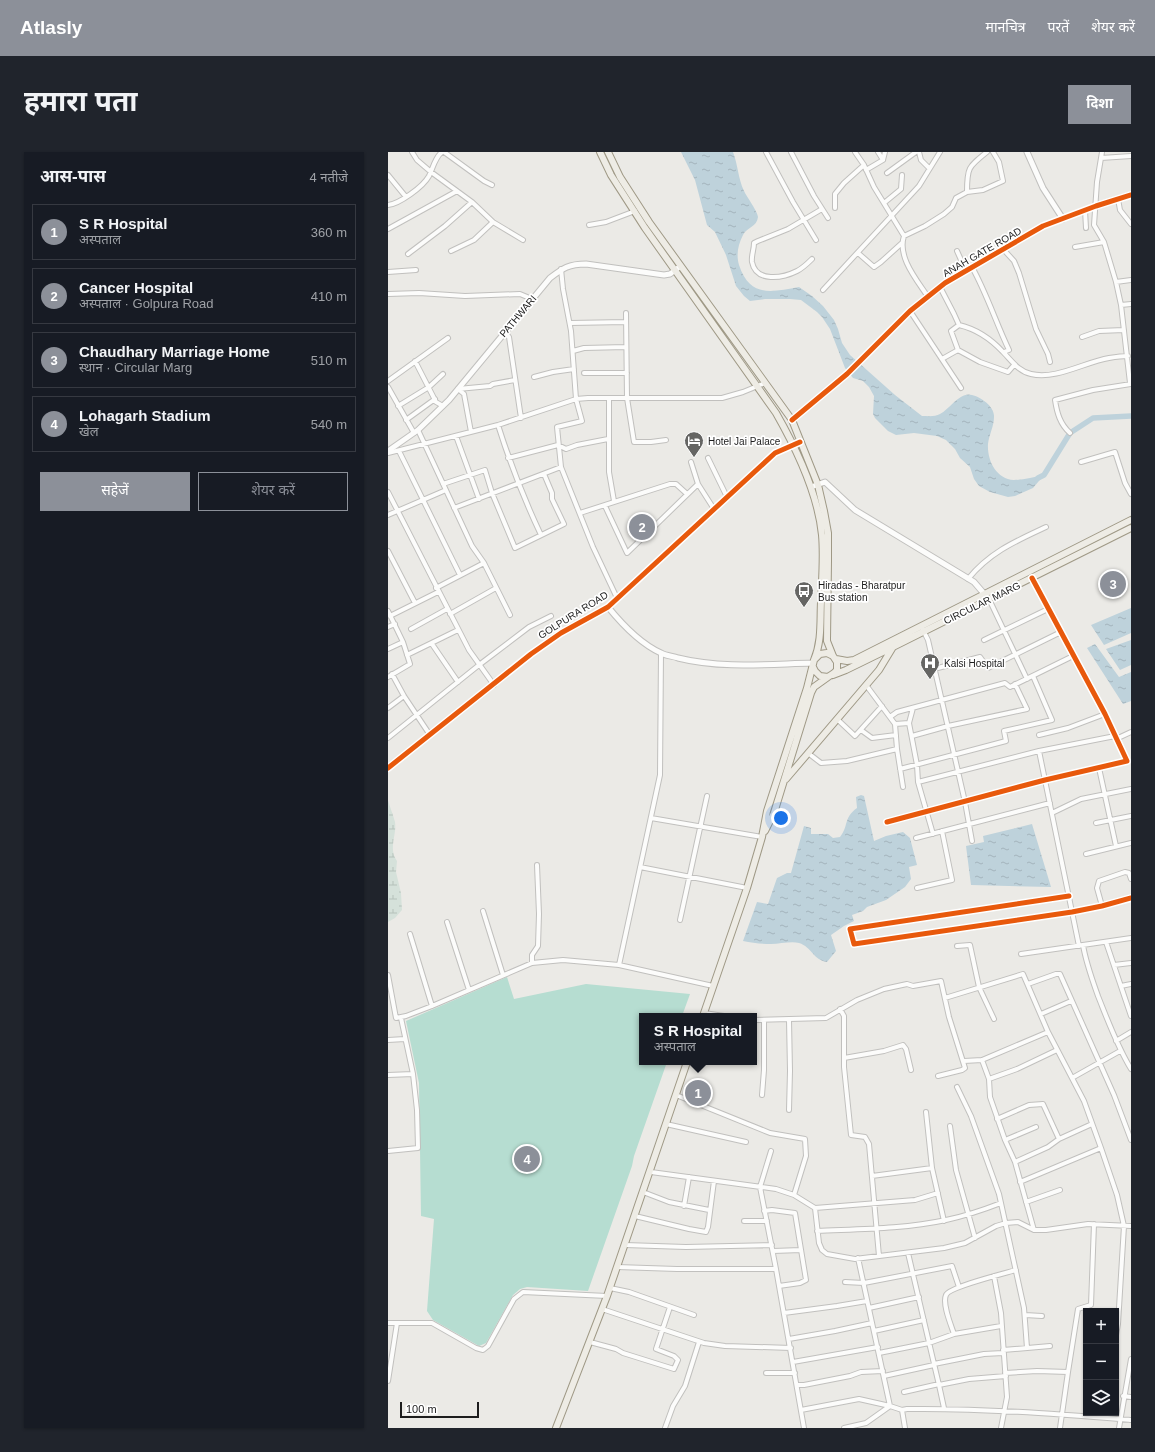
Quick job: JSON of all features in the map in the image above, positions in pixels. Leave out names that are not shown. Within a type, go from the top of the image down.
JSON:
[{"type":"main road","points":[[600,152],[611,175],[635,211],[781,422],[811,488],[817,507],[822,535],[820,645],[767,811],[762,838],[747,888],[703,1013]]},
{"type":"main road","points":[[608,152],[620,177],[649,222],[682,265],[791,418],[818,485],[828,533],[827,642],[835,657],[837,662],[837,670],[830,677],[820,676],[814,671],[814,663],[820,654],[830,654],[835,657]]},
{"type":"main road","points":[[781,422],[783,415],[791,418]]},
{"type":"main road","points":[[787,434],[790,437],[793,436],[796,433],[796,430]]},
{"type":"main road","name":"CIRCULAR MARG","points":[[835,657],[847,661],[854,660],[923,629],[987,597],[1131,520]]},
{"type":"main road","name":"CIRCULAR MARG","points":[[987,597],[1032,578],[1131,528]]},
{"type":"main road","name":"CIRCULAR MARG","points":[[762,838],[774,813],[814,687],[820,682],[893,647],[923,629]]},
{"type":"main road","points":[[784,781],[866,686],[879,670],[893,647]]},
{"type":"main road","points":[[556,1428],[610,1288],[651,1172],[686,1065]]},
{"type":"street","points":[[412,152],[417,160],[472,202],[493,222],[523,240]]},
{"type":"street","points":[[388,205],[406,197],[420,186],[427,179],[438,155],[443,152],[484,182],[492,185]]},
{"type":"street","points":[[766,152],[816,240]]},
{"type":"street","points":[[790,152],[828,218]]},
{"type":"street","points":[[855,152],[864,165],[874,187],[892,214],[904,236],[902,243],[907,265],[928,297]]},
{"type":"street","points":[[878,152],[883,160]]},
{"type":"street","points":[[866,170],[883,160],[885,152]]},
{"type":"street","points":[[887,172],[916,152]]},
{"type":"street","points":[[919,152],[920,160],[929,168]]},
{"type":"street","points":[[823,290],[919,186],[940,152]]},
{"type":"street","points":[[967,192],[967,173],[972,164],[987,152]]},
{"type":"street","points":[[904,236],[925,226],[944,214],[952,207],[956,198],[967,192],[983,190],[1003,181],[1000,162],[994,152]]},
{"type":"street","points":[[1027,152],[1043,188],[1063,219]]},
{"type":"street","points":[[1070,434],[1064,428],[1057,415],[1054,400],[1093,390],[1130,384],[1121,305],[1116,282],[1104,242],[1094,225],[1097,182],[1102,152]]},
{"type":"street","points":[[1101,158],[1131,156]]},
{"type":"street","points":[[835,208],[835,194],[844,183],[864,165]]},
{"type":"street","points":[[388,175],[406,197]]},
{"type":"street","points":[[884,203],[901,189],[902,175]]},
{"type":"street","points":[[388,229],[457,191]]},
{"type":"street","name":"ANAH GATE ROAD","points":[[791,418],[847,374],[910,311],[940,287],[1044,226],[1096,206],[1131,195]]},
{"type":"street","points":[[1118,199],[1120,210],[1131,224]]},
{"type":"street","points":[[408,254],[445,226],[472,202]]},
{"type":"street","points":[[812,259],[799,270],[787,275],[772,278],[761,275],[755,270],[751,256],[754,250],[754,243],[804,221],[822,209]]},
{"type":"street","points":[[1085,210],[1086,228]]},
{"type":"street","points":[[589,225],[606,222],[635,211]]},
{"type":"street","points":[[451,251],[474,240],[493,222]]},
{"type":"street","points":[[1075,247],[1104,242]]},
{"type":"street","points":[[858,253],[874,267],[902,243]]},
{"type":"street","points":[[1003,250],[1014,261],[1019,272],[1036,329],[1048,354],[1050,362]]},
{"type":"street","points":[[957,251],[966,271]]},
{"type":"street","name":"PATHWARI","points":[[388,452],[416,432],[443,406],[550,278],[561,269],[573,264],[586,264],[664,275],[670,274],[682,265]]},
{"type":"street","points":[[972,267],[984,290],[1008,350],[1004,352]]},
{"type":"street","points":[[561,269],[563,289],[570,323],[576,399],[582,421],[557,427],[561,468],[592,546],[617,598]]},
{"type":"street","points":[[388,272],[416,270]]},
{"type":"street","points":[[1116,282],[1131,280]]},
{"type":"street","points":[[940,287],[959,325]]},
{"type":"street","points":[[388,294],[419,293],[465,296],[520,294],[532,300]]},
{"type":"street","points":[[1121,305],[1131,304]]},
{"type":"street","points":[[910,311],[961,388]]},
{"type":"street","points":[[626,313],[627,398],[634,442],[666,440]]},
{"type":"street","points":[[570,323],[626,322]]},
{"type":"street","points":[[959,325],[978,332],[990,340],[1004,352],[1014,366],[1030,374],[1041,375],[1062,372],[1109,358],[1128,356]]},
{"type":"street","points":[[959,325],[951,331],[958,350],[980,362],[1008,372],[1014,366]]},
{"type":"street","points":[[1082,337],[1099,331],[1124,330]]},
{"type":"street","points":[[505,332],[508,337],[521,418]]},
{"type":"street","points":[[388,381],[448,338]]},
{"type":"street","points":[[573,351],[584,348],[626,347]]},
{"type":"street","points":[[942,359],[958,350]]},
{"type":"street","points":[[415,361],[435,399],[443,406]]},
{"type":"street","points":[[534,377],[574,369]]},
{"type":"street","points":[[584,374],[626,373]]},
{"type":"street","points":[[398,406],[429,387],[443,374]]},
{"type":"street","points":[[458,389],[490,386],[493,384],[515,380]]},
{"type":"street","points":[[388,452],[399,451],[498,426],[576,399],[722,398],[738,394],[765,383]]},
{"type":"street","points":[[388,387],[406,420],[424,444],[472,546],[484,563],[510,615]]},
{"type":"street","points":[[458,389],[464,394],[471,432]]},
{"type":"street","points":[[609,398],[609,472],[614,501]]},
{"type":"street","points":[[406,420],[435,399]]},
{"type":"street","points":[[498,426],[518,484],[541,535]]},
{"type":"street","points":[[456,436],[479,498]]},
{"type":"street","points":[[508,458],[558,444],[566,449],[577,445],[608,439]]},
{"type":"street","name":"GOLPURA ROAD","points":[[388,768],[531,654],[561,633],[608,606],[775,453],[800,442]]},
{"type":"street","points":[[399,451],[460,575]]},
{"type":"street","points":[[1081,462],[1115,452],[1125,483],[1131,494]]},
{"type":"street","points":[[708,458],[727,497]]},
{"type":"street","points":[[691,462],[698,484],[714,509]]},
{"type":"street","points":[[454,508],[561,468]]},
{"type":"street","points":[[443,484],[485,470],[492,493],[515,548],[564,524],[552,498],[552,493],[544,474]]},
{"type":"street","points":[[811,488],[825,482],[855,510],[974,582],[987,597],[1027,679]]},
{"type":"street","points":[[580,513],[670,484],[676,484],[687,494]]},
{"type":"street","points":[[605,506],[626,553],[648,534],[698,484]]},
{"type":"street","points":[[388,515],[446,490]]},
{"type":"street","points":[[388,492],[468,650],[494,685]]},
{"type":"street","points":[[968,579],[979,565],[1002,549],[1017,540],[1046,527]]},
{"type":"street","points":[[388,551],[415,603]]},
{"type":"street","points":[[390,616],[415,603],[460,575],[484,563]]},
{"type":"street","points":[[887,822],[1045,780],[1129,761],[1032,578]]},
{"type":"street","points":[[450,614],[496,588]]},
{"type":"street","points":[[608,606],[620,621],[638,638],[660,653],[698,662],[736,664],[814,663]]},
{"type":"street","points":[[984,640],[1048,609]]},
{"type":"street","points":[[411,629],[447,610]]},
{"type":"street","points":[[388,611],[403,642],[410,664],[390,676],[430,735]]},
{"type":"street","points":[[388,738],[479,664],[529,627],[551,616]]},
{"type":"street","points":[[388,627],[394,624]]},
{"type":"street","points":[[923,629],[928,640],[959,772],[972,841]]},
{"type":"street","points":[[408,655],[458,630]]},
{"type":"street","points":[[934,669],[980,657],[988,668],[1061,632]]},
{"type":"street","points":[[388,649],[403,642]]},
{"type":"street","points":[[432,644],[458,682]]},
{"type":"street","points":[[619,965],[660,775],[660,653]]},
{"type":"street","points":[[890,717],[897,712],[1005,683],[1010,687],[1073,656]]},
{"type":"street","points":[[900,769],[1006,741],[1004,731],[1052,720],[1032,676]]},
{"type":"street","points":[[912,736],[948,726],[1027,709],[1015,684]]},
{"type":"street","points":[[866,686],[895,724],[903,787]]},
{"type":"street","points":[[388,708],[404,696]]},
{"type":"street","points":[[837,719],[855,736],[882,706]]},
{"type":"street","points":[[913,708],[909,723],[917,765],[918,782],[933,834]]},
{"type":"street","points":[[1039,735],[1068,728],[1105,714]]},
{"type":"street","points":[[895,724],[909,723]]},
{"type":"street","points":[[861,730],[872,738],[896,735]]},
{"type":"street","points":[[918,782],[1039,751],[1116,738],[1131,732]]},
{"type":"street","points":[[808,753],[821,763],[847,761],[897,749]]},
{"type":"street","points":[[1039,751],[1072,912],[1085,960],[1120,1051],[1131,1069]]},
{"type":"street","points":[[1099,768],[1116,846]]},
{"type":"street","points":[[1052,813],[1081,799],[1131,789]]},
{"type":"street","points":[[680,920],[707,796]]},
{"type":"street","points":[[916,838],[1050,803]]},
{"type":"street","points":[[1096,823],[1131,816]]},
{"type":"street","points":[[651,818],[762,838]]},
{"type":"street","points":[[917,888],[952,880],[942,831]]},
{"type":"street","points":[[1086,854],[1131,843]]},
{"type":"street","points":[[532,963],[532,955],[538,946],[539,914],[537,865]]},
{"type":"street","points":[[640,867],[747,888]]},
{"type":"street","points":[[1102,906],[1097,888],[1099,881],[1126,872],[1129,873],[1131,879]]},
{"type":"street","points":[[1069,896],[850,929],[854,944],[1072,912],[1131,898]]},
{"type":"street","points":[[483,910],[503,975]]},
{"type":"street","points":[[448,922],[469,990]]},
{"type":"street","points":[[410,934],[432,1006]]},
{"type":"street","points":[[1021,954],[1131,938]]},
{"type":"street","points":[[1106,942],[1131,1016]]},
{"type":"street","points":[[957,946],[970,945],[979,987],[994,1019]]},
{"type":"street","points":[[388,975],[396,1018],[401,1018],[432,1006],[532,963],[563,960],[619,965],[713,986]]},
{"type":"street","points":[[1114,965],[1131,963]]},
{"type":"street","points":[[945,998],[1023,974],[1048,1032],[1084,1101],[1117,1195],[1124,1226],[1119,1308]]},
{"type":"street","points":[[1028,984],[1060,974],[1114,1095],[1131,1140]]},
{"type":"street","points":[[757,1020],[826,1018],[870,994],[907,984],[913,986],[941,981],[955,1037],[965,1068],[938,1076]]},
{"type":"street","points":[[1121,986],[1131,984]]},
{"type":"street","points":[[1041,1014],[1071,1001]]},
{"type":"street","points":[[840,1009],[844,1016],[844,1067],[851,1135],[865,1137],[869,1144],[873,1203],[879,1256]]},
{"type":"street","points":[[388,1151],[418,1148],[417,1110],[413,1074],[401,1018]]},
{"type":"street","points":[[762,1095],[764,1070],[764,1020]]},
{"type":"street","points":[[788,1020],[790,1071],[789,1110]]},
{"type":"street","points":[[964,1061],[982,1060],[1048,1032]]},
{"type":"street","points":[[1116,1041],[1131,1032]]},
{"type":"street","points":[[388,1040],[405,1039]]},
{"type":"street","points":[[844,1058],[884,1051],[903,1045],[906,1049],[911,1070]]},
{"type":"street","points":[[988,1079],[1017,1069],[1057,1050]]},
{"type":"street","points":[[1072,1078],[1120,1051]]},
{"type":"street","points":[[982,1060],[988,1079],[990,1097],[1005,1140],[1015,1162],[1034,1230]]},
{"type":"street","points":[[388,1075],[413,1074]]},
{"type":"street","points":[[957,1087],[971,1116],[1001,1203],[1016,1270],[1024,1315],[1026,1348]]},
{"type":"street","points":[[676,1095],[770,1133],[805,1140],[806,1156],[794,1195]]},
{"type":"street","points":[[997,1119],[1029,1105],[1043,1104],[1059,1139]]},
{"type":"street","points":[[926,1112],[932,1168],[944,1220]]},
{"type":"street","points":[[666,1124],[746,1142]]},
{"type":"street","points":[[1015,1162],[1092,1124]]},
{"type":"street","points":[[950,1126],[956,1170],[975,1238]]},
{"type":"street","points":[[1005,1140],[1036,1127]]},
{"type":"street","points":[[1020,1182],[1101,1148]]},
{"type":"street","points":[[771,1151],[760,1187],[789,1338],[804,1428]]},
{"type":"street","points":[[872,1176],[932,1168]]},
{"type":"street","points":[[651,1172],[776,1189],[794,1195],[815,1208],[915,1200],[938,1193]]},
{"type":"street","points":[[684,1206],[689,1177]]},
{"type":"street","points":[[635,1216],[706,1232],[714,1181]]},
{"type":"street","points":[[1026,1202],[1060,1190]]},
{"type":"street","points":[[643,1192],[669,1202],[709,1210]]},
{"type":"street","points":[[817,1231],[877,1228],[944,1220],[1001,1203]]},
{"type":"street","points":[[815,1208],[818,1243],[822,1250],[827,1254],[858,1258],[944,1248],[965,1243],[996,1226],[1006,1223],[1018,1222],[1034,1230],[1046,1230],[1088,1224],[1131,1226]]},
{"type":"street","points":[[764,1210],[795,1213],[806,1280],[800,1283],[779,1286]]},
{"type":"street","points":[[744,1221],[767,1221]]},
{"type":"street","points":[[1060,1428],[1078,1309],[1091,1305],[1094,1224]]},
{"type":"street","points":[[625,1245],[686,1247],[772,1245]]},
{"type":"street","points":[[773,1251],[801,1250]]},
{"type":"street","points":[[908,1253],[944,1408]]},
{"type":"street","points":[[858,1258],[890,1406]]},
{"type":"street","points":[[845,1282],[864,1283],[952,1266],[959,1287]]},
{"type":"street","points":[[617,1267],[677,1269],[776,1269]]},
{"type":"street","points":[[954,1334],[945,1300],[949,1291],[1016,1270]]},
{"type":"street","points":[[994,1276],[1001,1326],[1007,1397],[1001,1428]]},
{"type":"street","points":[[610,1288],[629,1292],[694,1315]]},
{"type":"street","points":[[388,1323],[432,1323],[476,1348],[483,1350],[488,1346],[514,1299],[523,1292],[607,1296]]},
{"type":"street","points":[[869,1308],[919,1297]]},
{"type":"street","points":[[784,1314],[867,1300]]},
{"type":"street","points":[[590,1342],[616,1349],[674,1369],[678,1360],[674,1356],[656,1349],[670,1307]]},
{"type":"street","points":[[602,1309],[699,1342],[724,1346],[790,1348]]},
{"type":"street","points":[[1024,1315],[1042,1316]]},
{"type":"street","points":[[874,1331],[924,1320]]},
{"type":"street","points":[[388,1380],[397,1323]]},
{"type":"street","points":[[789,1338],[835,1331],[872,1323]]},
{"type":"street","points":[[879,1353],[929,1343],[954,1334],[1001,1326]]},
{"type":"street","points":[[665,1428],[673,1406],[685,1386],[699,1342]]},
{"type":"street","points":[[797,1385],[850,1376],[861,1372],[883,1373],[1003,1351],[1050,1346]]},
{"type":"street","points":[[793,1362],[878,1347]]},
{"type":"street","points":[[1119,1428],[1124,1396],[1129,1379],[1131,1359]]},
{"type":"street","points":[[904,1392],[969,1379],[1037,1371],[1068,1372]]},
{"type":"street","points":[[766,1373],[795,1372]]},
{"type":"street","points":[[1124,1396],[1131,1397]]},
{"type":"street","points":[[800,1410],[859,1399],[902,1410],[944,1408],[1083,1415]]},
{"type":"street","points":[[844,1428],[866,1423],[890,1406]]},
{"type":"street","points":[[902,1410],[905,1428]]},
{"type":"street","points":[[1106,1416],[1131,1420]]},
{"type":"green space","points":[[388,800],[395,822],[393,851],[397,861],[396,872],[401,893],[402,910],[395,918],[388,922]]},
{"type":"green space","points":[[507,977],[514,999],[586,984],[690,994],[683,1013],[639,1013],[639,1065],[666,1065],[588,1291],[527,1287],[520,1289],[513,1295],[486,1343],[479,1346],[433,1320],[427,1311],[434,1219],[421,1216],[419,1083],[406,1021]]},
{"type":"water","points":[[681,152],[733,152],[745,194],[758,217],[756,223],[743,235],[738,250],[739,265],[749,283],[755,288],[771,291],[799,287],[812,296],[823,306],[834,320],[842,343],[850,355],[895,395],[922,416],[938,415],[944,412],[959,398],[968,394],[983,400],[990,406],[994,413],[988,450],[994,468],[1002,476],[1014,480],[1044,475],[1033,488],[1015,496],[1008,497],[990,492],[979,486],[974,479],[970,467],[960,458],[955,449],[946,440],[937,436],[914,433],[896,435],[888,431],[873,414],[874,396],[869,387],[863,381],[853,378],[845,368],[830,329],[817,312],[801,300],[765,299],[750,301],[744,296],[736,286],[726,255],[715,232],[707,225],[695,180]]},
{"type":"water","points":[[1131,608],[1131,633],[1104,645],[1091,625]]},
{"type":"water","points":[[1131,640],[1131,665],[1120,670],[1106,649]]},
{"type":"water","points":[[1095,644],[1119,677],[1131,672],[1131,701],[1123,704],[1087,648]]},
{"type":"water","points":[[861,795],[864,796],[874,841],[886,836],[903,832],[910,838],[917,865],[909,867],[911,879],[905,887],[886,900],[867,907],[863,911],[852,915],[854,921],[831,935],[836,951],[827,962],[819,959],[807,947],[799,943],[768,944],[743,941],[757,902],[768,904],[777,878],[787,873],[791,873],[804,826],[811,828],[811,834],[828,834],[833,838],[840,837],[850,815],[857,808],[856,797]]},
{"type":"water","points":[[1032,824],[1051,887],[971,885],[966,846],[984,842],[983,836]]},
{"type":"waterway","points":[[1038,478],[1044,475],[1070,433],[1093,418],[1131,416]]},
{"type":"cycle path","points":[[792,420],[847,374],[910,311],[945,283],[1043,226],[1096,206],[1131,195]]},
{"type":"cycle path","points":[[388,768],[531,654],[561,633],[608,607],[775,453],[800,442]]},
{"type":"cycle path","points":[[887,822],[1045,780],[1127,761],[1105,714],[1032,578]]},
{"type":"cycle path","points":[[1069,896],[850,929],[854,944],[1072,912],[1131,898]]},
{"type":"place","name":"Hotel Jai Palace","points":[[694,458]]},
{"type":"place","name":"Cancer Hospital","points":[[642,527]]},
{"type":"place","name":"Chaudhary Marriage Home","points":[[1113,584]]},
{"type":"place","name":"Hiradas - Bharatpur Bus station","points":[[804,608]]},
{"type":"place","name":"Kalsi Hospital","points":[[930,680]]},
{"type":"place","name":"S R Hospital","points":[[698,1093]]},
{"type":"place","name":"Lohagarh Stadium","points":[[527,1159]]}]
